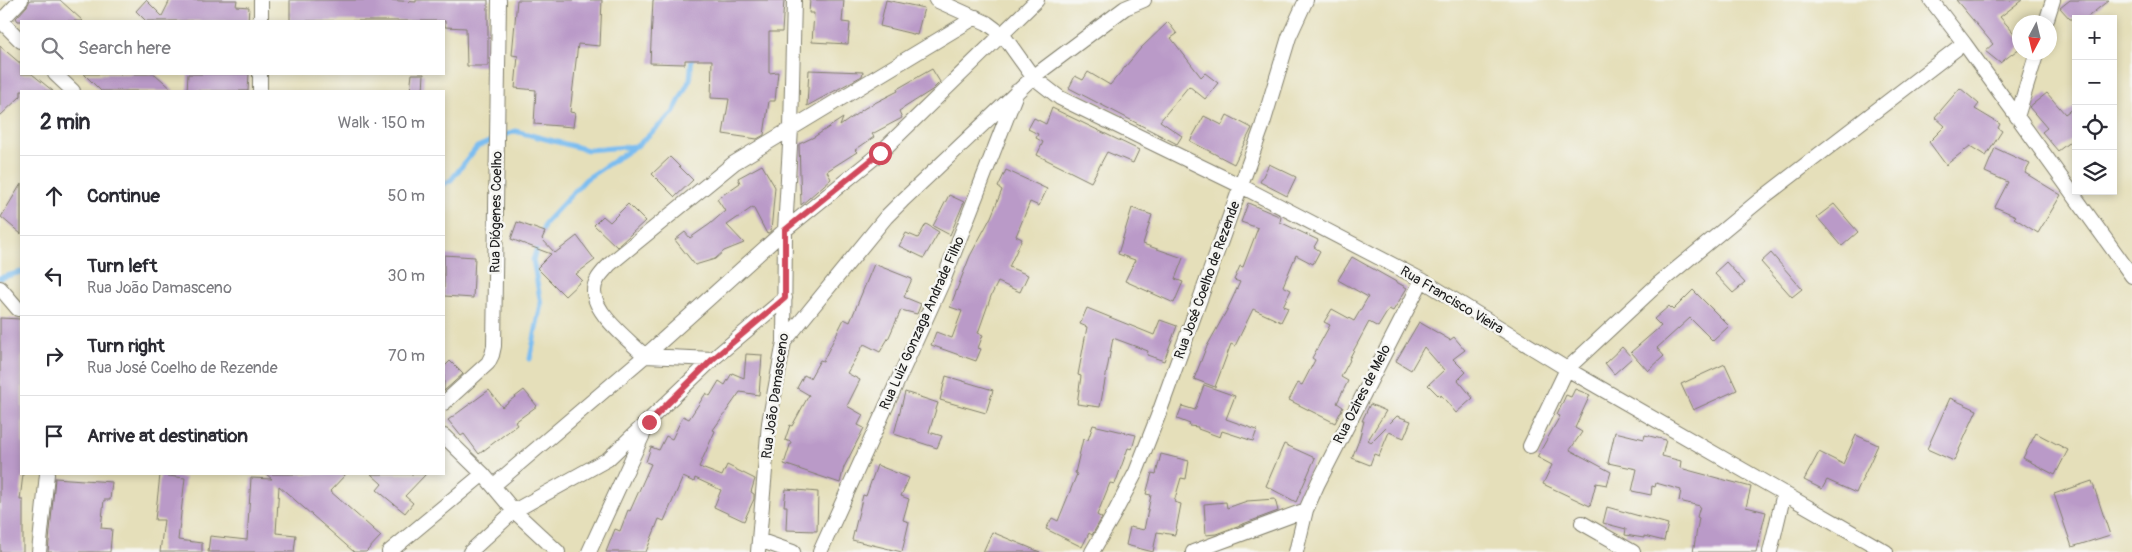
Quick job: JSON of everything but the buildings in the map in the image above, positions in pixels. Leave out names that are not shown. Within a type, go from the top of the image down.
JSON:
[{"type":"street","points":[[20,40],[0,21],[21,0]]},
{"type":"street","points":[[260,20],[261,0]]},
{"type":"street","name":"Rua Diógenes Coelho","points":[[445,402],[488,363],[494,346],[499,0]]},
{"type":"street","name":"Rua João Damasceno","points":[[759,546],[769,423],[784,342],[785,230],[791,128],[794,0]]},
{"type":"street","name":"Rua Francisco Vieira","points":[[936,0],[976,17],[1003,35],[1033,77],[1060,98],[1241,186],[1422,280],[1567,369],[1886,552]]},
{"type":"street","points":[[493,486],[645,356],[785,230],[880,153],[1037,0]]},
{"type":"street","points":[[784,342],[886,217],[1017,91],[1125,8],[1144,0]]},
{"type":"street","name":"Rua José Coelho de Rezende","points":[[1092,552],[1136,472],[1158,416],[1262,127],[1289,37],[1306,0]]},
{"type":"street","points":[[1931,0],[2132,276]]},
{"type":"street","points":[[2048,15],[2053,0]]},
{"type":"street","points":[[713,359],[645,356],[605,317],[597,304],[594,291],[599,276],[610,264],[734,163],[976,17]]},
{"type":"street","points":[[1530,446],[1567,369],[1657,285],[1761,199],[1964,43]]},
{"type":"street","points":[[2017,117],[2034,60]]},
{"type":"street","points":[[56,75],[72,90]]},
{"type":"street","points":[[260,75],[260,90]]},
{"type":"street","name":"Rua Luiz Gonzaga Andrade Filho","points":[[820,552],[942,280],[1017,91]]},
{"type":"street","name":"Rua Ozires de Melo","points":[[1296,552],[1306,510],[1352,414],[1422,280]]},
{"type":"street","points":[[0,288],[20,309]]},
{"type":"street","points":[[470,552],[514,511],[608,459],[713,359],[785,298]]},
{"type":"street","points":[[0,307],[20,309]]},
{"type":"street","points":[[589,552],[649,422]]},
{"type":"street","points":[[445,437],[483,474],[514,511],[558,552]]},
{"type":"street","points":[[389,552],[483,474]]},
{"type":"street","points":[[39,552],[47,475]]},
{"type":"street","points":[[1770,552],[1784,493]]},
{"type":"street","points":[[1193,552],[1306,510]]},
{"type":"street","points":[[1582,523],[1633,552]]},
{"type":"street","points":[[759,546],[793,552]]},
{"type":"waterway","points":[[445,183],[451,180],[477,147],[515,131],[588,150],[637,146],[673,113],[690,79],[692,54]]},
{"type":"waterway","points":[[530,359],[541,304],[533,260],[545,223],[586,179],[636,146]]},
{"type":"waterway","points":[[0,278],[20,272]]},
{"type":"route","points":[[649,422],[713,359],[785,298],[785,230],[880,153]]}]
